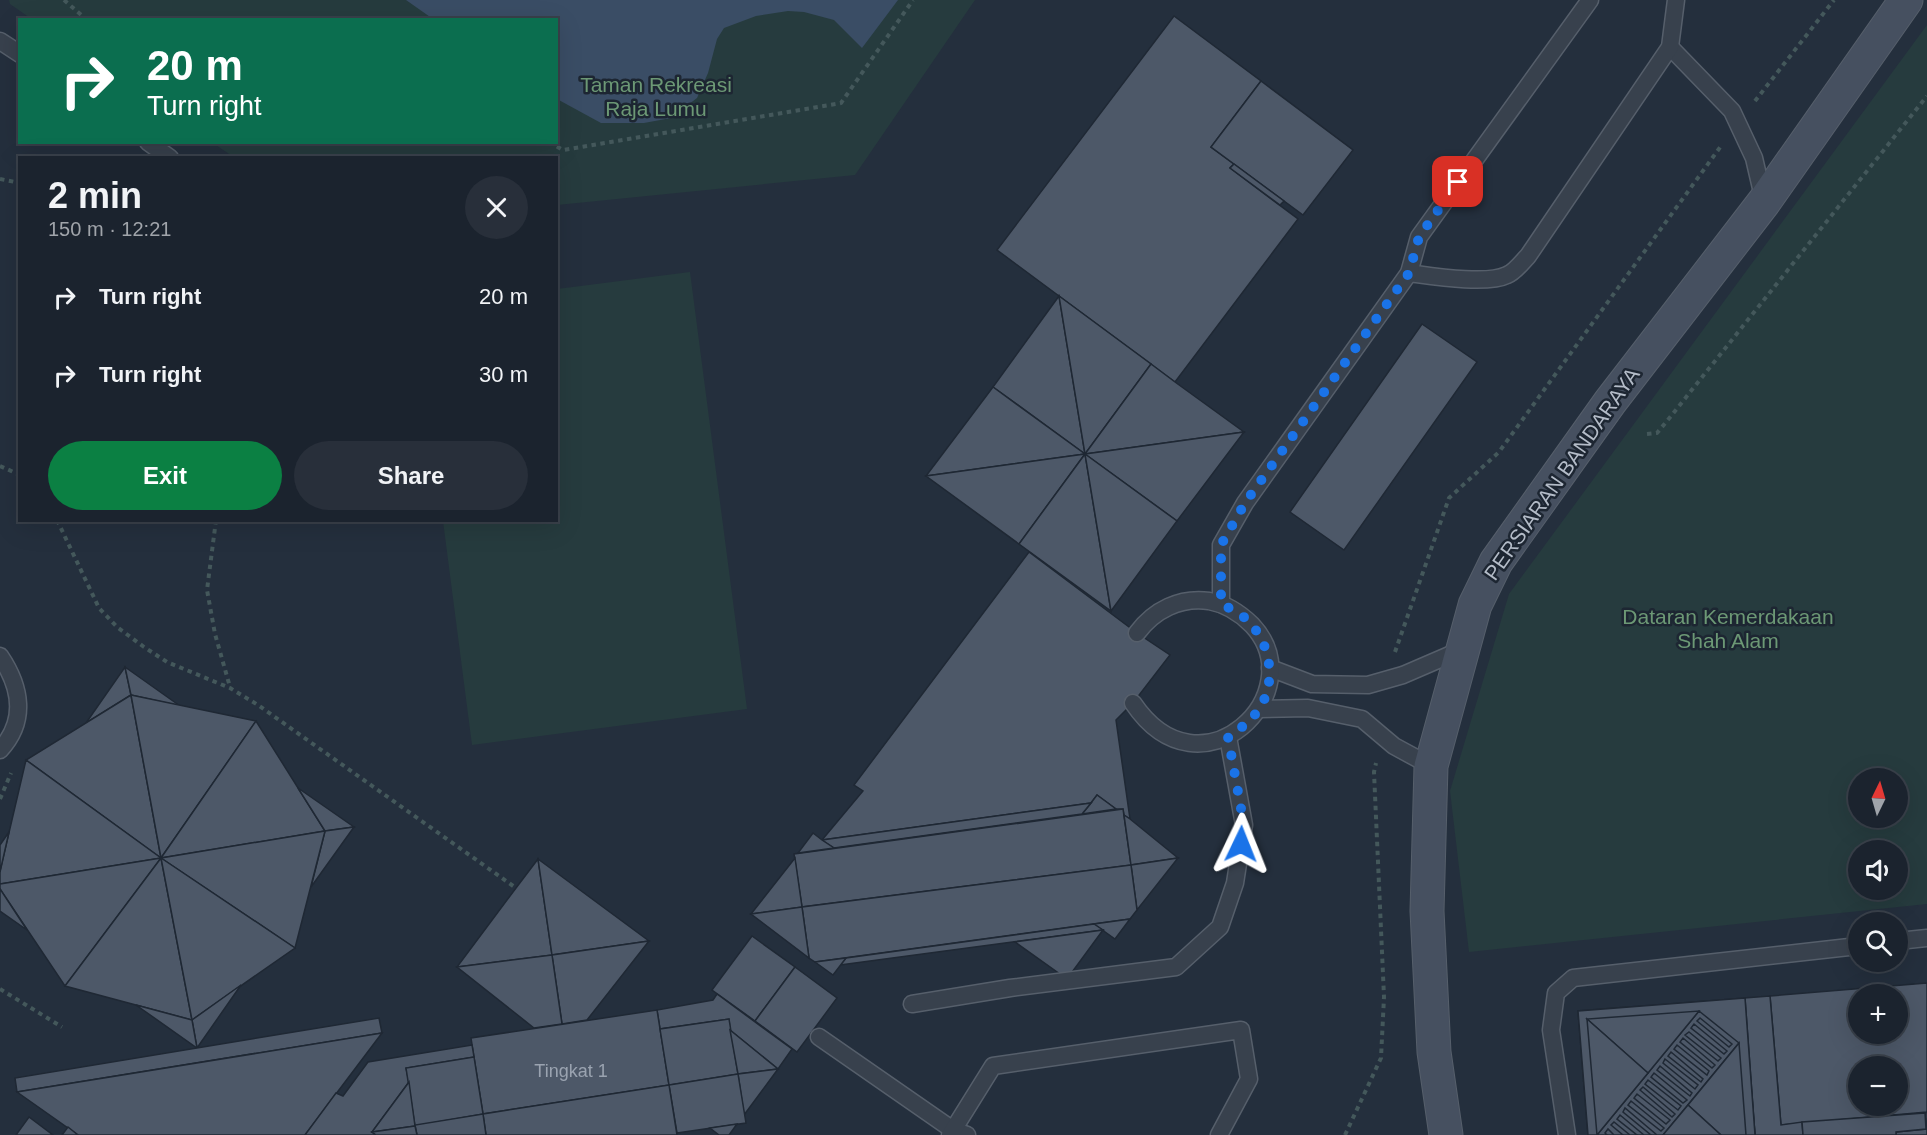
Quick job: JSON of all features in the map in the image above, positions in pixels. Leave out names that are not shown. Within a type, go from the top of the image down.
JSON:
[{"type":"main road","name":"PERSIARAN BANDARAYA","points":[[1446,1135],[1434,1052],[1427,911],[1431,766],[1475,605],[1496,562],[1610,402],[1764,202],[1906,0]]},
{"type":"lane","points":[[1221,604],[1221,545],[1245,503],[1409,273],[1419,237],[1590,0]]},
{"type":"lane","points":[[1409,273],[1457,278],[1487,278],[1508,275],[1528,256],[1670,47],[1676,0]]},
{"type":"lane","points":[[0,40],[18,53]]},
{"type":"lane","points":[[1670,47],[1732,111],[1754,158],[1764,202]]},
{"type":"lane","points":[[151,144],[167,156]]},
{"type":"lane","points":[[1133,703],[1143,718],[1157,730],[1174,739],[1191,743],[1210,742],[1228,737],[1245,725],[1259,709],[1268,689],[1270,668],[1268,654],[1255,628],[1245,618],[1221,604],[1197,600],[1174,604],[1153,616],[1137,633]]},
{"type":"lane","points":[[1270,668],[1312,684],[1368,685],[1403,675],[1461,650]]},
{"type":"lane","points":[[0,656],[12,673],[18,696],[17,720],[8,742],[0,750]]},
{"type":"lane","points":[[1259,709],[1308,708],[1362,719],[1394,746],[1431,766]]},
{"type":"lane","points":[[912,1004],[1010,988],[1176,967],[1220,927],[1235,883],[1244,825],[1228,737]]},
{"type":"lane","points":[[1908,940],[1927,938]]},
{"type":"lane","points":[[1567,1135],[1551,1030],[1556,993],[1573,978],[1848,947]]},
{"type":"lane","points":[[819,1037],[957,1133],[993,1066],[1241,1030],[1249,1079],[1219,1135]]},
{"type":"path","points":[[64,0],[85,18]]},
{"type":"path","points":[[552,144],[563,150],[841,103],[913,0]]},
{"type":"path","points":[[1647,434],[1657,433],[1667,421],[1927,96]]},
{"type":"path","points":[[0,179],[18,183]]},
{"type":"path","points":[[0,466],[18,474]]},
{"type":"path","points":[[58,522],[99,608],[117,627],[167,662],[230,688],[258,705],[516,888]]},
{"type":"path","points":[[216,522],[207,590],[208,607],[230,688]]},
{"type":"path","points":[[0,989],[62,1027]]},
{"type":"green space","name":"Taman Rekreasi Raja Lumu","points":[[9,0],[975,0],[855,175],[558,205],[558,156],[232,156],[214,144],[558,144],[558,18],[30,18],[10,4]]},
{"type":"green space","name":"Dataran Kemerdakaan Shah Alam","points":[[1927,25],[1927,904],[1469,952],[1450,791],[1509,594]]},
{"type":"green space","points":[[690,272],[747,709],[472,745],[443,522],[558,522],[558,289]]},
{"type":"water","points":[[406,0],[898,0],[862,48],[834,20],[804,12],[788,11],[756,16],[724,28],[717,39],[708,73],[697,98],[671,118],[644,123],[601,123],[558,100],[558,18],[432,18]]},
{"type":"building","points":[[1174,16],[1261,81],[1211,147],[1234,164],[1230,168],[1298,219],[1175,382],[997,250]]},
{"type":"building","points":[[1261,81],[1353,150],[1303,215],[1211,147]]},
{"type":"building","points":[[1234,164],[1284,201],[1280,205],[1230,168]]},
{"type":"building","points":[[1059,296],[1085,454],[993,387]]},
{"type":"building","points":[[1059,296],[1151,364],[1085,454]]},
{"type":"building","points":[[1422,324],[1477,362],[1344,550],[1290,512]]},
{"type":"building","points":[[1151,364],[1175,382],[1244,432],[1085,454]]},
{"type":"building","points":[[993,387],[1085,454],[926,476]]},
{"type":"building","points":[[1244,432],[1177,521],[1085,454]]},
{"type":"building","points":[[1085,454],[1019,544],[926,476]]},
{"type":"building","points":[[1085,454],[1111,611],[1019,544]]},
{"type":"building","points":[[1085,454],[1177,521],[1111,611]]},
{"type":"building","points":[[1029,552],[1170,655],[1133,703],[1116,720],[1130,819],[1124,815],[1123,809],[1116,809],[1097,795],[1091,803],[822,840],[863,791],[854,785]]},
{"type":"building","points":[[125,667],[131,695],[86,723]]},
{"type":"building","points":[[125,667],[180,706],[131,695]]},
{"type":"building","points":[[131,695],[161,858],[26,760]]},
{"type":"building","points":[[131,695],[256,721],[161,858]]},
{"type":"building","points":[[256,721],[325,831],[161,858]]},
{"type":"building","points":[[26,760],[161,858],[0,884],[0,871]]},
{"type":"building","points":[[298,788],[354,827],[325,831]]},
{"type":"building","points":[[1097,795],[1116,809],[1082,814],[1091,803]]},
{"type":"building","points":[[1091,803],[1082,814],[834,848],[822,840]]},
{"type":"building","points":[[1123,809],[1131,865],[802,907],[794,854]]},
{"type":"building","points":[[1124,815],[1130,819],[1178,858],[1131,865]]},
{"type":"building","points":[[354,827],[311,887],[325,831]]},
{"type":"building","points":[[325,831],[295,948],[161,858]]},
{"type":"building","points":[[9,832],[0,872],[0,845]]},
{"type":"building","points":[[813,833],[822,840],[834,848],[798,853]]},
{"type":"building","points":[[161,858],[65,986],[0,889],[0,884]]},
{"type":"building","points":[[161,858],[192,1020],[65,986]]},
{"type":"building","points":[[161,858],[295,948],[192,1020]]},
{"type":"building","points":[[795,858],[802,907],[751,914]]},
{"type":"building","points":[[1178,858],[1137,910],[1131,865]]},
{"type":"building","points":[[538,859],[552,955],[457,967],[516,888]]},
{"type":"building","points":[[538,859],[649,941],[552,955]]},
{"type":"building","points":[[1131,865],[1137,910],[1130,919],[815,962],[809,958],[802,907]]},
{"type":"building","points":[[0,889],[27,930],[0,911]]},
{"type":"building","points":[[802,907],[809,958],[751,914]]},
{"type":"building","points":[[1130,919],[1115,939],[1094,924]]},
{"type":"building","points":[[1094,924],[1103,930],[840,965],[846,958]]},
{"type":"building","points":[[1103,930],[1067,979],[1015,942]]},
{"type":"building","points":[[752,936],[795,967],[755,1021],[712,990]]},
{"type":"building","points":[[649,941],[587,1020],[562,1024],[552,955]]},
{"type":"building","points":[[552,955],[562,1024],[534,1028],[457,967]]},
{"type":"building","points":[[846,958],[833,975],[815,962]]},
{"type":"building","points":[[795,967],[837,998],[797,1052],[755,1021]]},
{"type":"building","points":[[1927,983],[1927,1112],[1908,1114],[1908,1056],[1848,1056],[1848,1116],[1882,1116],[1781,1125],[1770,996],[1848,990],[1848,1044],[1908,1044],[1908,985]]},
{"type":"building","points":[[241,985],[197,1048],[192,1020]]},
{"type":"building","points":[[717,994],[792,1049],[778,1069],[730,1030],[729,1019],[660,1029],[657,1010],[713,1000]]},
{"type":"building","points":[[1770,996],[1781,1125],[1802,1122],[1803,1135],[1755,1135],[1744,998]]},
{"type":"building","points":[[1745,998],[1755,1135],[1588,1135],[1578,1011]]},
{"type":"building","points":[[1745,998],[1755,1135],[1588,1135],[1578,1011]]},
{"type":"building","points":[[136,1005],[192,1020],[197,1048]]},
{"type":"building","points":[[657,1010],[669,1085],[483,1114],[471,1038]]},
{"type":"building","points":[[1699,1011],[1739,1043],[1663,1135],[1657,1135],[1625,1108],[1623,1112],[1651,1135],[1644,1135],[1620,1115],[1617,1119],[1637,1135],[1630,1135],[1614,1122],[1611,1125],[1623,1135],[1614,1135],[1608,1129],[1605,1133],[1607,1135],[1597,1135]],"holes":[[[1700,1018],[1732,1044],[1729,1047],[1697,1021]],[[1694,1024],[1727,1051],[1724,1054],[1691,1028]],[[1689,1032],[1721,1058],[1718,1061],[1685,1035]],[[1683,1038],[1715,1065],[1712,1068],[1680,1042]],[[1677,1045],[1709,1071],[1707,1075],[1674,1049]],[[1671,1052],[1703,1079],[1701,1082],[1668,1056]],[[1665,1059],[1698,1085],[1695,1089],[1663,1063]],[[1660,1066],[1692,1093],[1690,1096],[1657,1070]],[[1654,1073],[1687,1100],[1683,1103],[1651,1077]],[[1648,1080],[1681,1106],[1678,1110],[1645,1084]],[[1643,1087],[1675,1114],[1672,1117],[1640,1090]],[[1637,1094],[1670,1120],[1666,1124],[1634,1098]],[[1631,1101],[1664,1128],[1661,1131],[1628,1105]]]},
{"type":"building","points":[[1699,1011],[1648,1073],[1587,1019]]},
{"type":"building","points":[[379,1018],[382,1033],[17,1092],[15,1078]]},
{"type":"building","points":[[729,1019],[738,1074],[669,1085],[660,1029]]},
{"type":"building","points":[[1587,1019],[1648,1073],[1597,1135]]},
{"type":"building","points":[[730,1030],[778,1069],[738,1074]]},
{"type":"building","points":[[382,1033],[305,1135],[78,1135],[17,1092]]},
{"type":"building","points":[[1739,1043],[1746,1135],[1721,1135],[1688,1105]]},
{"type":"building","points":[[472,1045],[474,1057],[406,1068],[409,1082],[372,1132],[376,1135],[305,1135],[336,1093],[343,1096],[368,1062]]},
{"type":"building","points":[[474,1057],[483,1114],[415,1126],[406,1068]]},
{"type":"building","points":[[778,1069],[744,1115],[738,1074]]},
{"type":"building","points":[[738,1074],[746,1123],[677,1133],[669,1085]]},
{"type":"building","points":[[409,1082],[415,1126],[372,1132]]},
{"type":"building","points":[[669,1085],[677,1135],[486,1135],[483,1114]]},
{"type":"building","points":[[1688,1105],[1721,1135],[1663,1135]]},
{"type":"building","points":[[1927,1112],[1927,1135],[1896,1135],[1896,1132],[1926,1129],[1925,1113]]},
{"type":"building","points":[[1925,1113],[1926,1129],[1896,1132],[1896,1135],[1803,1135],[1802,1122]]},
{"type":"building","points":[[483,1114],[486,1135],[417,1135],[415,1125]]},
{"type":"building","points":[[29,1117],[53,1135],[16,1135]]},
{"type":"building","points":[[737,1124],[729,1135],[719,1135],[710,1128]]},
{"type":"building","points":[[415,1126],[417,1135],[376,1135],[372,1132]]},
{"type":"building","points":[[68,1127],[78,1135],[62,1135]]},
{"type":"route","points":[[1241,844],[1244,825],[1228,737],[1245,725],[1259,709],[1268,689],[1270,668],[1268,654],[1255,628],[1234,610],[1221,604],[1221,545],[1245,503],[1409,273],[1419,237],[1458,182]]}]
